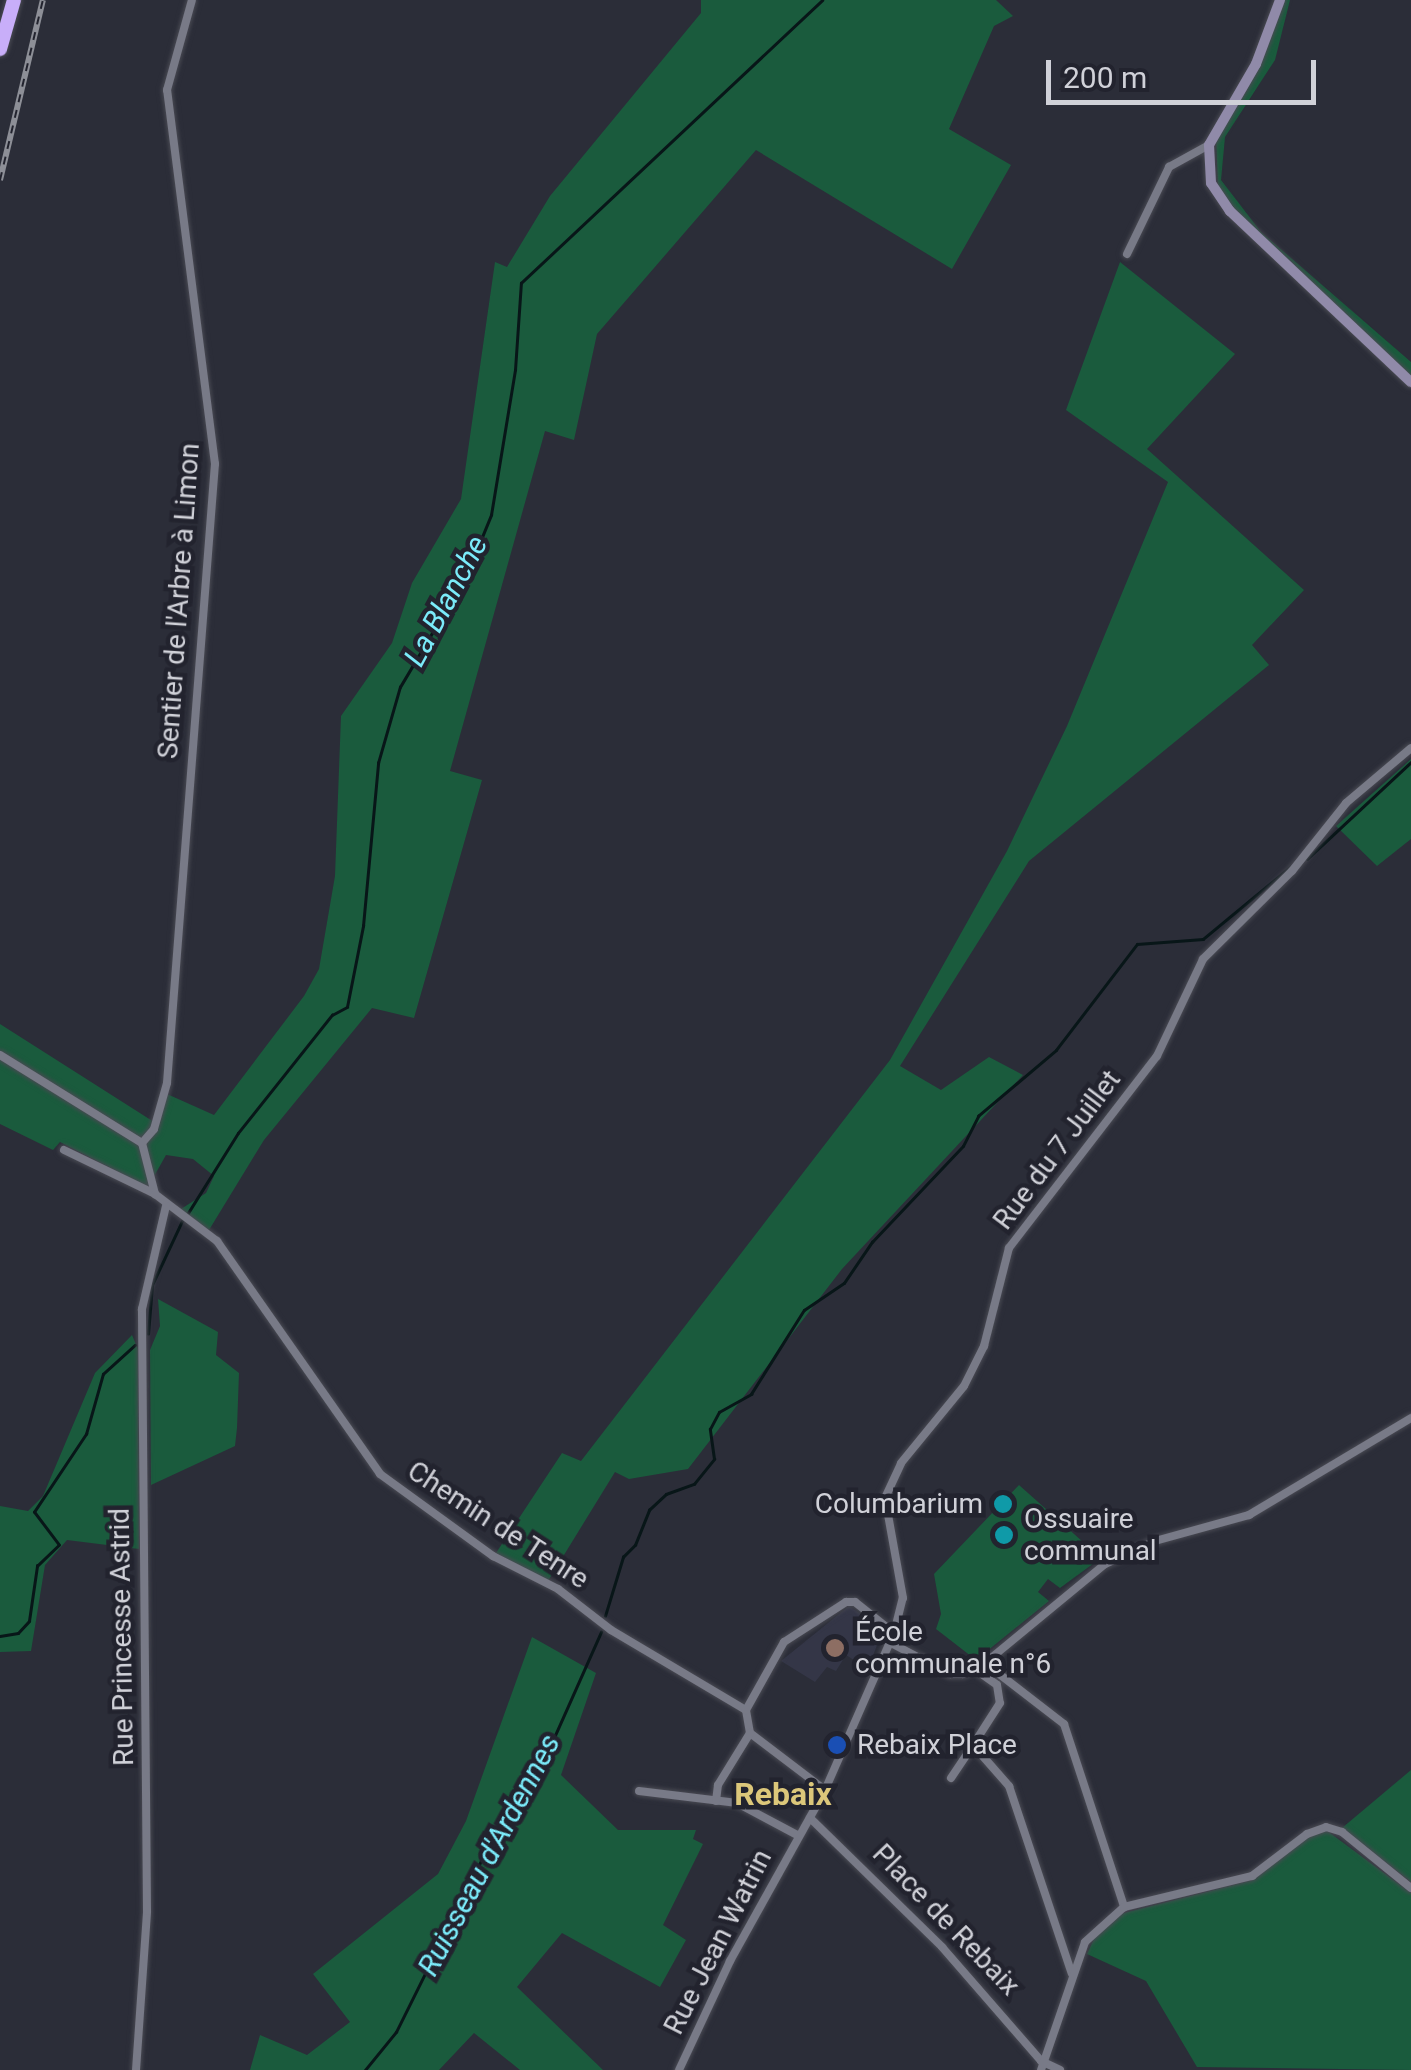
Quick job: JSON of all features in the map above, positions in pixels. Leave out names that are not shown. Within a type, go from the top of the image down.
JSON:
[{"type":"highway","points":[[0,50],[14,0]]},
{"type":"street","name":"Sentier de l'Arbre à Limon","points":[[142,1144],[154,1129],[168,1083],[215,464],[167,90],[192,0]]},
{"type":"street","points":[[1126,254],[1169,168],[1209,145],[1256,64],[1280,0]]},
{"type":"street","points":[[1209,145],[1211,183],[1230,211],[1411,382]]},
{"type":"street","name":"Rue du 7 Juillet","points":[[889,1642],[903,1598],[884,1498],[901,1463],[964,1386],[984,1346],[1009,1248],[1157,1056],[1203,960],[1292,871],[1358,791],[1411,748]]},
{"type":"street","points":[[0,1056],[142,1144]]},
{"type":"street","name":"Chemin de Tenre","points":[[142,1144],[155,1194]]},
{"type":"street","name":"Chemin de Tenre","points":[[64,1150],[155,1194],[221,1246],[376,1470],[492,1556],[558,1589],[610,1630],[746,1710]]},
{"type":"street","name":"Rue Princesse Astrid","points":[[136,2070],[148,1911],[142,1309],[166,1206]]},
{"type":"street","points":[[638,1790],[761,1810],[799,1836],[824,1790],[889,1642],[950,1674],[985,1663],[1105,1564],[1155,1541],[1258,1510],[1411,1418]]},
{"type":"street","points":[[716,1801],[718,1785],[750,1734],[746,1710],[784,1642],[846,1602],[855,1602],[894,1633]]},
{"type":"street","points":[[985,1663],[1064,1724],[1124,1907]]},
{"type":"street","points":[[952,1778],[1000,1702],[996,1685],[973,1668]]},
{"type":"street","points":[[750,1734],[824,1790]]},
{"type":"street","points":[[973,1745],[1009,1786],[1072,1977]]},
{"type":"street","name":"Place de Rebaix","points":[[810,1818],[954,1960],[1041,2066]]},
{"type":"street","points":[[1060,2070],[1041,2066],[1072,1977],[1095,1928],[1124,1907],[1252,1876],[1307,1834],[1326,1827],[1342,1832],[1411,1888]]},
{"type":"street","name":"Rue Jean Watrin","points":[[678,2070],[799,1836]]},
{"type":"shaded area","name":"École communale n°6","points":[[849,1606],[883,1629],[868,1669],[846,1655],[836,1671],[827,1667],[815,1682],[781,1661]]},
{"type":"green space","points":[[701,0],[996,0],[1013,16],[994,26],[949,129],[1011,165],[952,269],[756,150],[597,334],[574,440],[545,431],[450,771],[482,780],[414,1018],[372,1008],[264,1140],[209,1230],[181,1209],[206,1193],[214,1176],[193,1159],[166,1155],[148,1187],[60,1142],[53,1150],[0,1124],[0,1024],[154,1122],[167,1094],[214,1115],[304,996],[319,969],[335,876],[341,716],[392,643],[412,583],[461,499],[495,262],[507,267],[550,196],[701,13]]},
{"type":"green space","points":[[1284,0],[1290,0],[1275,60],[1225,137],[1221,180],[1261,232],[1411,362],[1411,377],[1239,216],[1218,188],[1216,138],[1263,58]]},
{"type":"green space","points":[[1120,262],[1235,354],[1147,449],[1304,590],[1252,645],[1269,665],[1029,861],[900,1066],[941,1090],[989,1057],[1023,1075],[842,1269],[688,1469],[629,1479],[615,1472],[548,1581],[496,1553],[562,1453],[581,1461],[890,1060],[1007,851],[1067,726],[1168,482],[1066,410]]},
{"type":"green space","points":[[1411,759],[1411,839],[1377,866],[1336,826]]},
{"type":"green space","points":[[158,1299],[218,1332],[216,1355],[239,1373],[237,1428],[235,1446],[151,1485],[150,1350],[160,1326]]},
{"type":"green space","points":[[132,1335],[138,1349],[139,1549],[67,1540],[45,1565],[31,1651],[0,1652],[0,1506],[28,1511],[43,1496],[95,1373]]},
{"type":"green space","points":[[1019,1485],[1101,1558],[1060,1588],[1048,1579],[1038,1592],[1049,1601],[976,1660],[936,1629],[941,1614],[934,1574]]},
{"type":"green space","points":[[532,1637],[596,1673],[561,1775],[618,1830],[696,1830],[693,1839],[703,1844],[663,1925],[686,1940],[660,1987],[562,1933],[517,1987],[603,2070],[520,2070],[474,2033],[439,2070],[250,2070],[260,2035],[307,2055],[350,2022],[313,1974],[438,1874],[466,1821]]},
{"type":"green space","points":[[1411,1770],[1411,1882],[1342,1828]]},
{"type":"green space","points":[[1326,1830],[1411,1893],[1411,2070],[1197,2067],[1146,1981],[1087,1954],[1098,1930],[1116,1915],[1253,1880],[1308,1836]]},
{"type":"waterway","name":"La Blanche","points":[[188,1213],[238,1133],[332,1015],[347,1007],[363,926],[378,763],[400,687],[466,576],[491,515],[515,370],[521,283],[822,0]]},
{"type":"waterway","name":"Ruisseau d'Ardennes","points":[[1307,859],[1411,762]]},
{"type":"waterway","name":"Ruisseau d'Ardennes","points":[[605,1616],[623,1557],[635,1545],[649,1510],[666,1494],[694,1484],[714,1459],[710,1429],[719,1412],[751,1394],[804,1310],[844,1283],[872,1242],[963,1146],[978,1116],[1056,1050],[1137,944],[1203,939],[1290,867]]},
{"type":"waterway","points":[[148,1334],[152,1285],[182,1221]]},
{"type":"waterway","name":"La Blanche","points":[[0,1636],[18,1633],[29,1621],[37,1566],[59,1545],[34,1512],[86,1434],[103,1374],[135,1345]]},
{"type":"waterway","name":"Ruisseau d'Ardennes","points":[[365,2070],[396,2032],[493,1837],[540,1769],[601,1632]]},
{"type":"railway","points":[[0,180],[43,0]]},
{"type":"place","name":"Columbarium","points":[[1003,1504]]},
{"type":"place","name":"Ossuaire communal","points":[[1004,1535]]},
{"type":"place","name":"École communale n°6","points":[[835,1648]]},
{"type":"place","name":"Rebaix Place","points":[[837,1745]]},
{"type":"district","name":"Rebaix","points":[[783,1794]]}]
